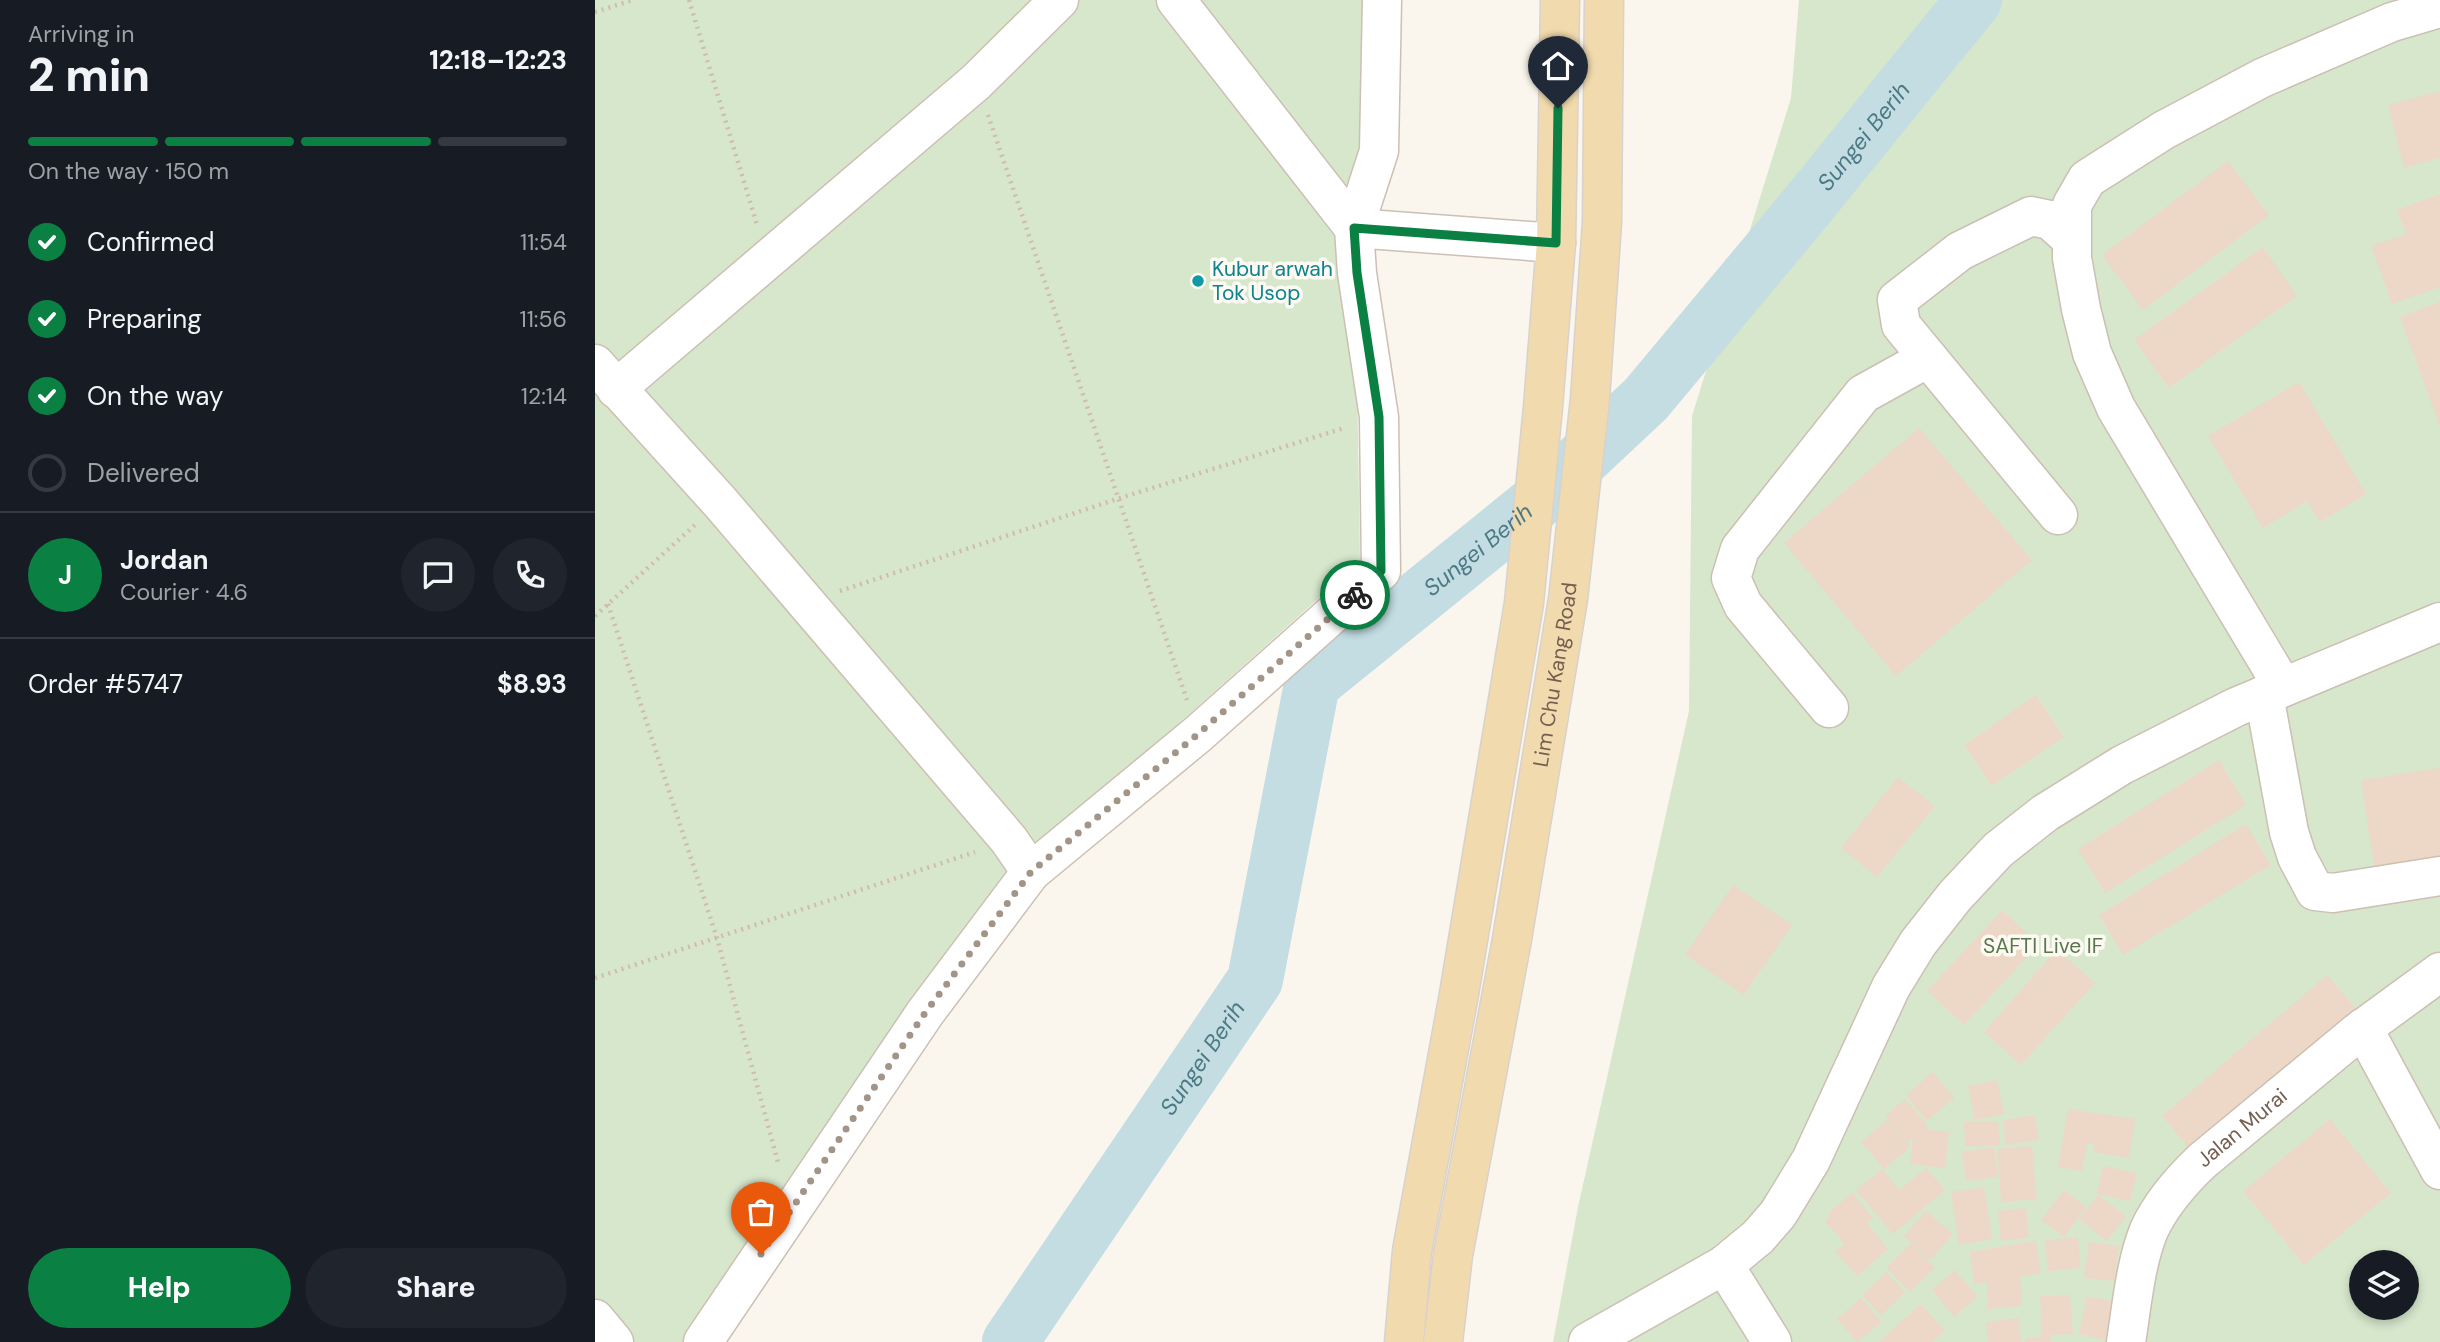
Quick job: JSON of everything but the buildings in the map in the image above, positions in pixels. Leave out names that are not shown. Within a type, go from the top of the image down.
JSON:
[{"type":"main road","name":"Lim Chu Kang Road","points":[[1404,1342],[1412,1251],[1459,994],[1524,603],[1556,243],[1560,0]]},
{"type":"main road","name":"Lim Chu Kang Road","points":[[1443,1342],[1453,1255],[1511,939],[1568,599],[1590,399],[1602,222],[1604,0]]},
{"type":"main road","points":[[1459,994],[1473,996],[1484,989],[1498,973],[1511,939]]},
{"type":"street","points":[[1031,872],[1009,840],[720,502],[605,377],[768,260],[977,82],[1059,0]]},
{"type":"street","points":[[1176,0],[1354,228],[1556,243]]},
{"type":"street","points":[[703,1342],[925,1013],[1031,872],[1198,734],[1381,571],[1379,417],[1357,273],[1354,228],[1379,152],[1382,0]]},
{"type":"street","points":[[2440,8],[2392,22],[2262,78],[2153,137],[2087,178],[2072,205],[2071,239],[2076,283],[2092,353],[2116,408],[2273,691],[2289,832],[2297,857],[2315,891],[2333,892],[2440,876]]},
{"type":"street","points":[[2058,516],[1901,325],[1896,300],[1960,251],[2031,215],[2050,220],[2071,239]]},
{"type":"street","points":[[1829,708],[1743,605],[1731,578],[1740,549],[1863,394],[1928,358]]},
{"type":"street","points":[[1588,1342],[1724,1265],[1758,1237],[1778,1214],[1811,1160],[1891,987],[1919,943],[1955,896],[1998,850],[2045,813],[2122,765],[2273,691],[2440,622]]},
{"type":"street","name":"Jalan Murai","points":[[2126,1342],[2140,1262],[2150,1230],[2176,1188],[2201,1161],[2363,1028],[2440,972]]},
{"type":"street","points":[[2363,1028],[2440,1170]]},
{"type":"street","points":[[1724,1265],[1772,1342]]},
{"type":"street","points":[[595,1319],[614,1342]]},
{"type":"path","points":[[595,12],[633,0]]},
{"type":"path","points":[[689,0],[768,260]]},
{"type":"path","points":[[977,82],[1198,734]]},
{"type":"path","points":[[805,603],[1120,498],[1379,417]]},
{"type":"path","points":[[595,616],[720,502]]},
{"type":"path","points":[[608,604],[717,938],[790,1210]]},
{"type":"path","points":[[595,978],[1009,840]]},
{"type":"green space","points":[[595,0],[1399,0],[1397,158],[1355,256],[1360,561],[1019,867],[684,1342],[626,1342],[595,1306]]},
{"type":"green space","name":"SAFTI Live IF","points":[[1799,0],[2440,0],[2440,1342],[1553,1342],[1578,1207],[1689,711],[1692,416],[1791,98]]},
{"type":"waterway","name":"Sungei Berih","points":[[1010,1342],[1255,980],[1312,684],[1533,505],[1646,399],[1974,0]]},
{"type":"way so far","points":[[761,1254],[925,1013],[1031,872],[1198,734],[1355,595]]},
{"type":"place","name":"Kubur arwah Tok Usop","points":[[1198,281]]},
{"type":"route","points":[[1355,595],[1381,571],[1379,417],[1357,273],[1354,228],[1556,243],[1558,108]]}]
